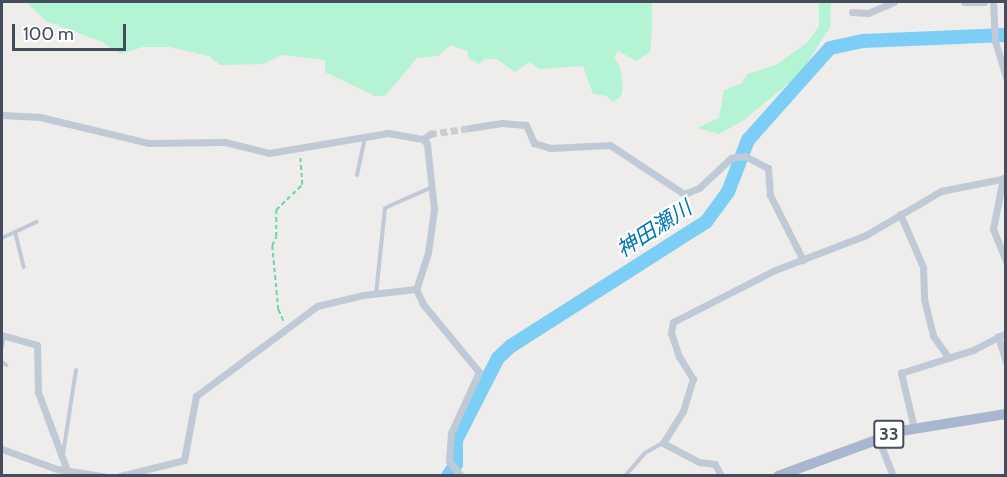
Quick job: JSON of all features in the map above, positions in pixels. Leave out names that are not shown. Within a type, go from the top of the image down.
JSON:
[{"type":"main road","name":"33","points":[[778,476],[878,438],[914,428],[1005,414]]},
{"type":"street","points":[[852,12],[868,13],[894,2]]},
{"type":"street","points":[[964,2],[984,2]]},
{"type":"street","points":[[993,2],[995,41],[1005,76]]},
{"type":"street","points":[[2,115],[40,117],[148,143],[225,142],[269,153],[299,151],[365,136],[403,133],[427,136],[430,188],[434,209],[428,253],[416,289],[423,304],[479,372],[451,434],[456,470]]},
{"type":"street","points":[[470,128],[502,123],[526,125],[534,143],[550,148],[610,145],[684,194],[699,188],[731,158],[742,156],[768,168],[770,195],[803,260]]},
{"type":"street","points":[[721,476],[715,464],[699,462],[663,443],[683,411],[693,379],[679,357],[671,333],[673,322],[775,270],[866,235],[941,191],[1004,178],[993,229],[1005,261]]},
{"type":"street","points":[[900,214],[923,267],[924,299],[933,336],[949,358]]},
{"type":"street","points":[[120,476],[184,460],[196,396],[285,327],[317,306],[375,294],[416,289]]},
{"type":"street","points":[[3,335],[37,345],[38,392],[69,473]]},
{"type":"street","points":[[914,428],[901,373],[949,358],[1002,335],[1005,362]]},
{"type":"street","points":[[878,438],[893,476]]},
{"type":"street","points":[[2,449],[69,473],[104,476]]},
{"type":"lane","points":[[357,175],[365,136]]},
{"type":"lane","points":[[375,294],[385,208],[430,188]]},
{"type":"lane","points":[[2,238],[37,222]]},
{"type":"lane","points":[[15,232],[24,267]]},
{"type":"lane","points":[[2,347],[3,335]]},
{"type":"lane","points":[[63,454],[75,370]]},
{"type":"lane","points":[[625,476],[645,453],[663,443]]},
{"type":"path","points":[[285,327],[278,310],[272,246],[276,237],[278,208],[302,185],[299,151]]},
{"type":"green space","points":[[26,2],[652,2],[652,32],[650,52],[636,61],[618,51],[614,57],[620,67],[623,86],[621,96],[613,102],[607,96],[593,94],[583,66],[539,69],[529,62],[515,72],[497,59],[484,59],[479,64],[469,59],[467,51],[451,45],[438,56],[417,58],[385,96],[375,96],[325,72],[325,60],[282,55],[263,64],[220,65],[209,56],[170,47],[143,47],[120,54],[102,42],[46,21]]},
{"type":"green space","points":[[819,2],[831,2],[830,27],[800,74],[744,120],[719,134],[697,128],[719,118],[724,90],[742,83],[747,74],[776,65],[808,42],[819,26]]},
{"type":"waterway","name":"神田瀬川","points":[[448,476],[456,464],[456,440],[498,358],[511,346],[706,222],[728,192],[748,140],[830,48],[863,41],[1006,35]]},
{"type":"tunnel","points":[[430,134],[470,128]]}]
